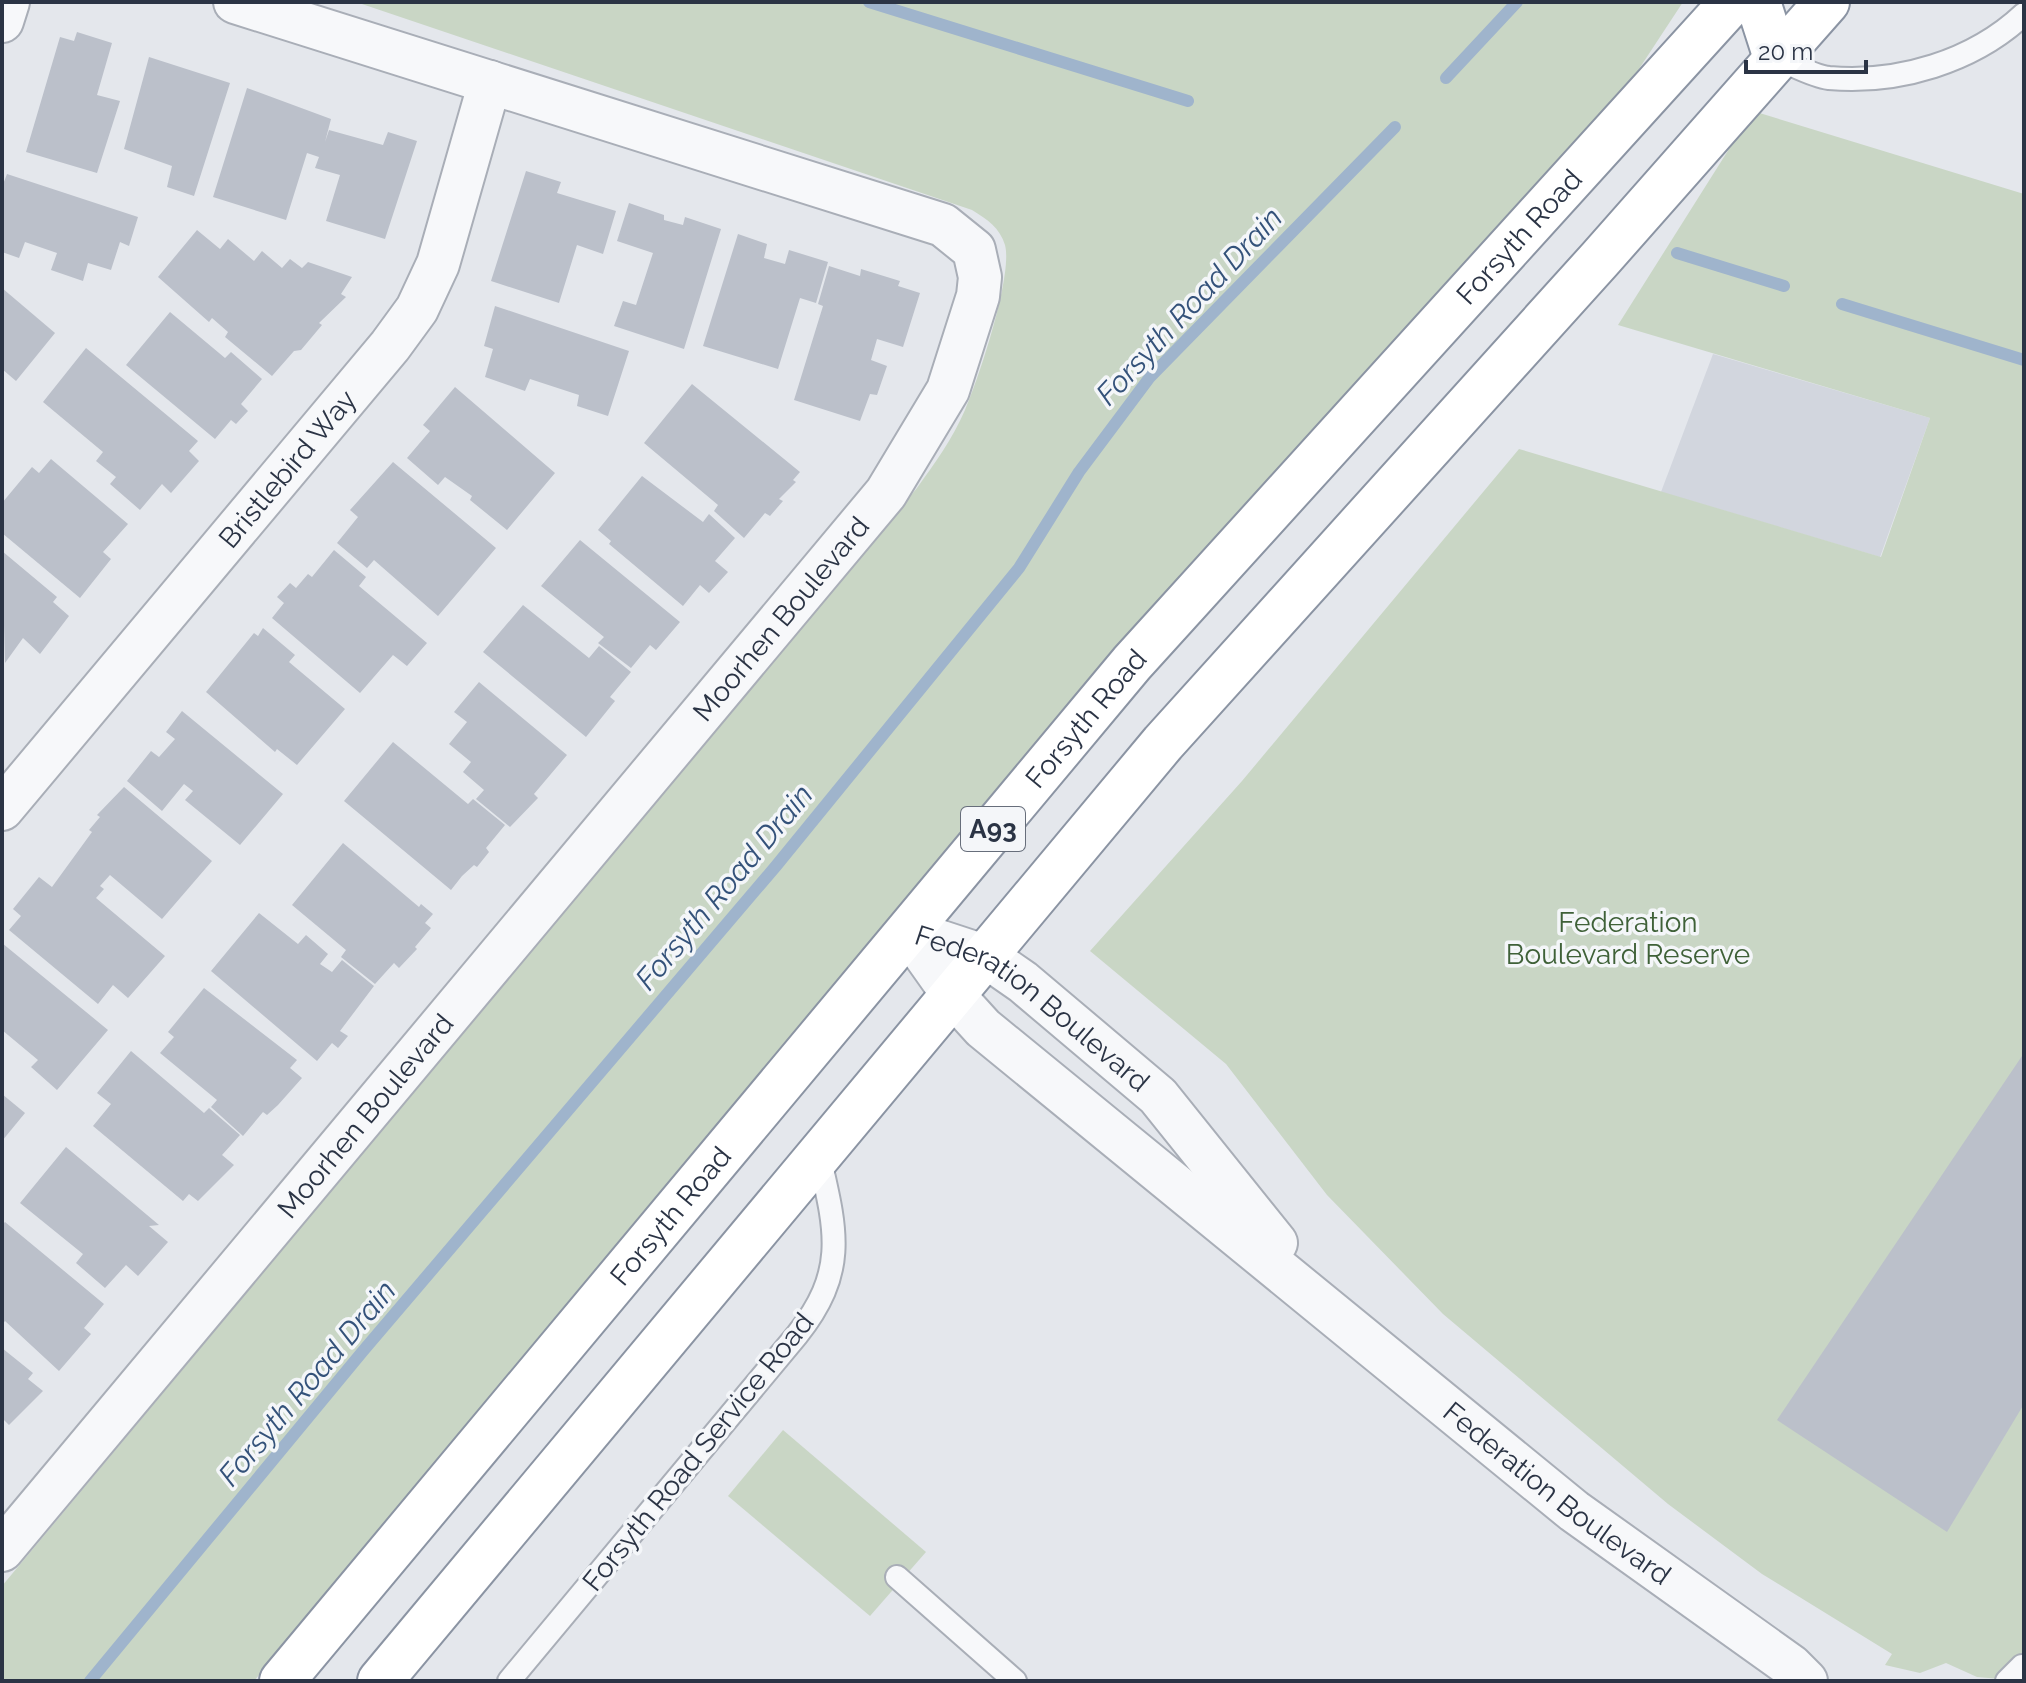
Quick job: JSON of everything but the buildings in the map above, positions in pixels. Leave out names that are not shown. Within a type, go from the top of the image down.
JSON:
[{"type":"highway","name":"Forsyth Road","points":[[282,1681],[1132,663],[1732,2]]},
{"type":"highway","points":[[1758,2],[1776,58]]},
{"type":"highway","name":"A93","points":[[380,1681],[1173,731],[1600,259],[1827,2]]},
{"type":"street","points":[[2,21],[8,2]]},
{"type":"street","name":"Moorhen Boulevard","points":[[2,1550],[886,493],[948,390],[978,296],[980,277],[974,250],[955,231],[235,2]]},
{"type":"street","name":"Bristlebird Way","points":[[2,809],[390,346],[417,309],[438,264],[490,82]]},
{"type":"street","name":"Federation Boulevard","points":[[908,931],[987,957],[1023,982],[1158,1096],[1332,1313]]},
{"type":"street","name":"Federation Boulevard","points":[[908,931],[954,996],[983,1028],[1574,1511],[1799,1673],[1832,1681]]},
{"type":"lane","points":[[1776,58],[1826,78],[1873,77],[1928,69],[2003,34],[2024,14]]},
{"type":"lane","name":"Forsyth Road Service Road","points":[[509,1681],[821,1302],[835,1258],[836,1229],[819,1156]]},
{"type":"lane","points":[[897,1577],[1015,1681]]},
{"type":"shaded area","points":[[1713,354],[1930,418],[1880,557],[1661,492]]},
{"type":"green space","points":[[356,2],[1683,2],[1635,75],[1150,611],[254,1681],[2,1681],[2,1586],[917,488],[965,410],[1000,302],[1005,245],[992,224],[972,210]]},
{"type":"green space","name":"Federation Boulevard Reserve","points":[[1753,111],[2024,194],[2024,1681],[1977,1677],[1946,1663],[1920,1673],[1885,1665],[1892,1654],[1762,1574],[1668,1504],[1443,1314],[1327,1195],[1226,1064],[1090,951],[1242,781],[1519,449],[1881,557],[1930,418],[1618,325]]},
{"type":"green space","points":[[783,1430],[926,1552],[870,1616],[728,1496]]},
{"type":"waterway","points":[[869,2],[1188,101]]},
{"type":"waterway","name":"Forsyth Road Drain","points":[[1446,78],[1517,2]]},
{"type":"waterway","name":"Forsyth Road Drain","points":[[90,1681],[363,1351],[776,866],[1019,568],[1079,472],[1150,377],[1395,127]]},
{"type":"waterway","points":[[1677,253],[1784,286]]},
{"type":"waterway","points":[[1842,304],[2024,360]]}]
